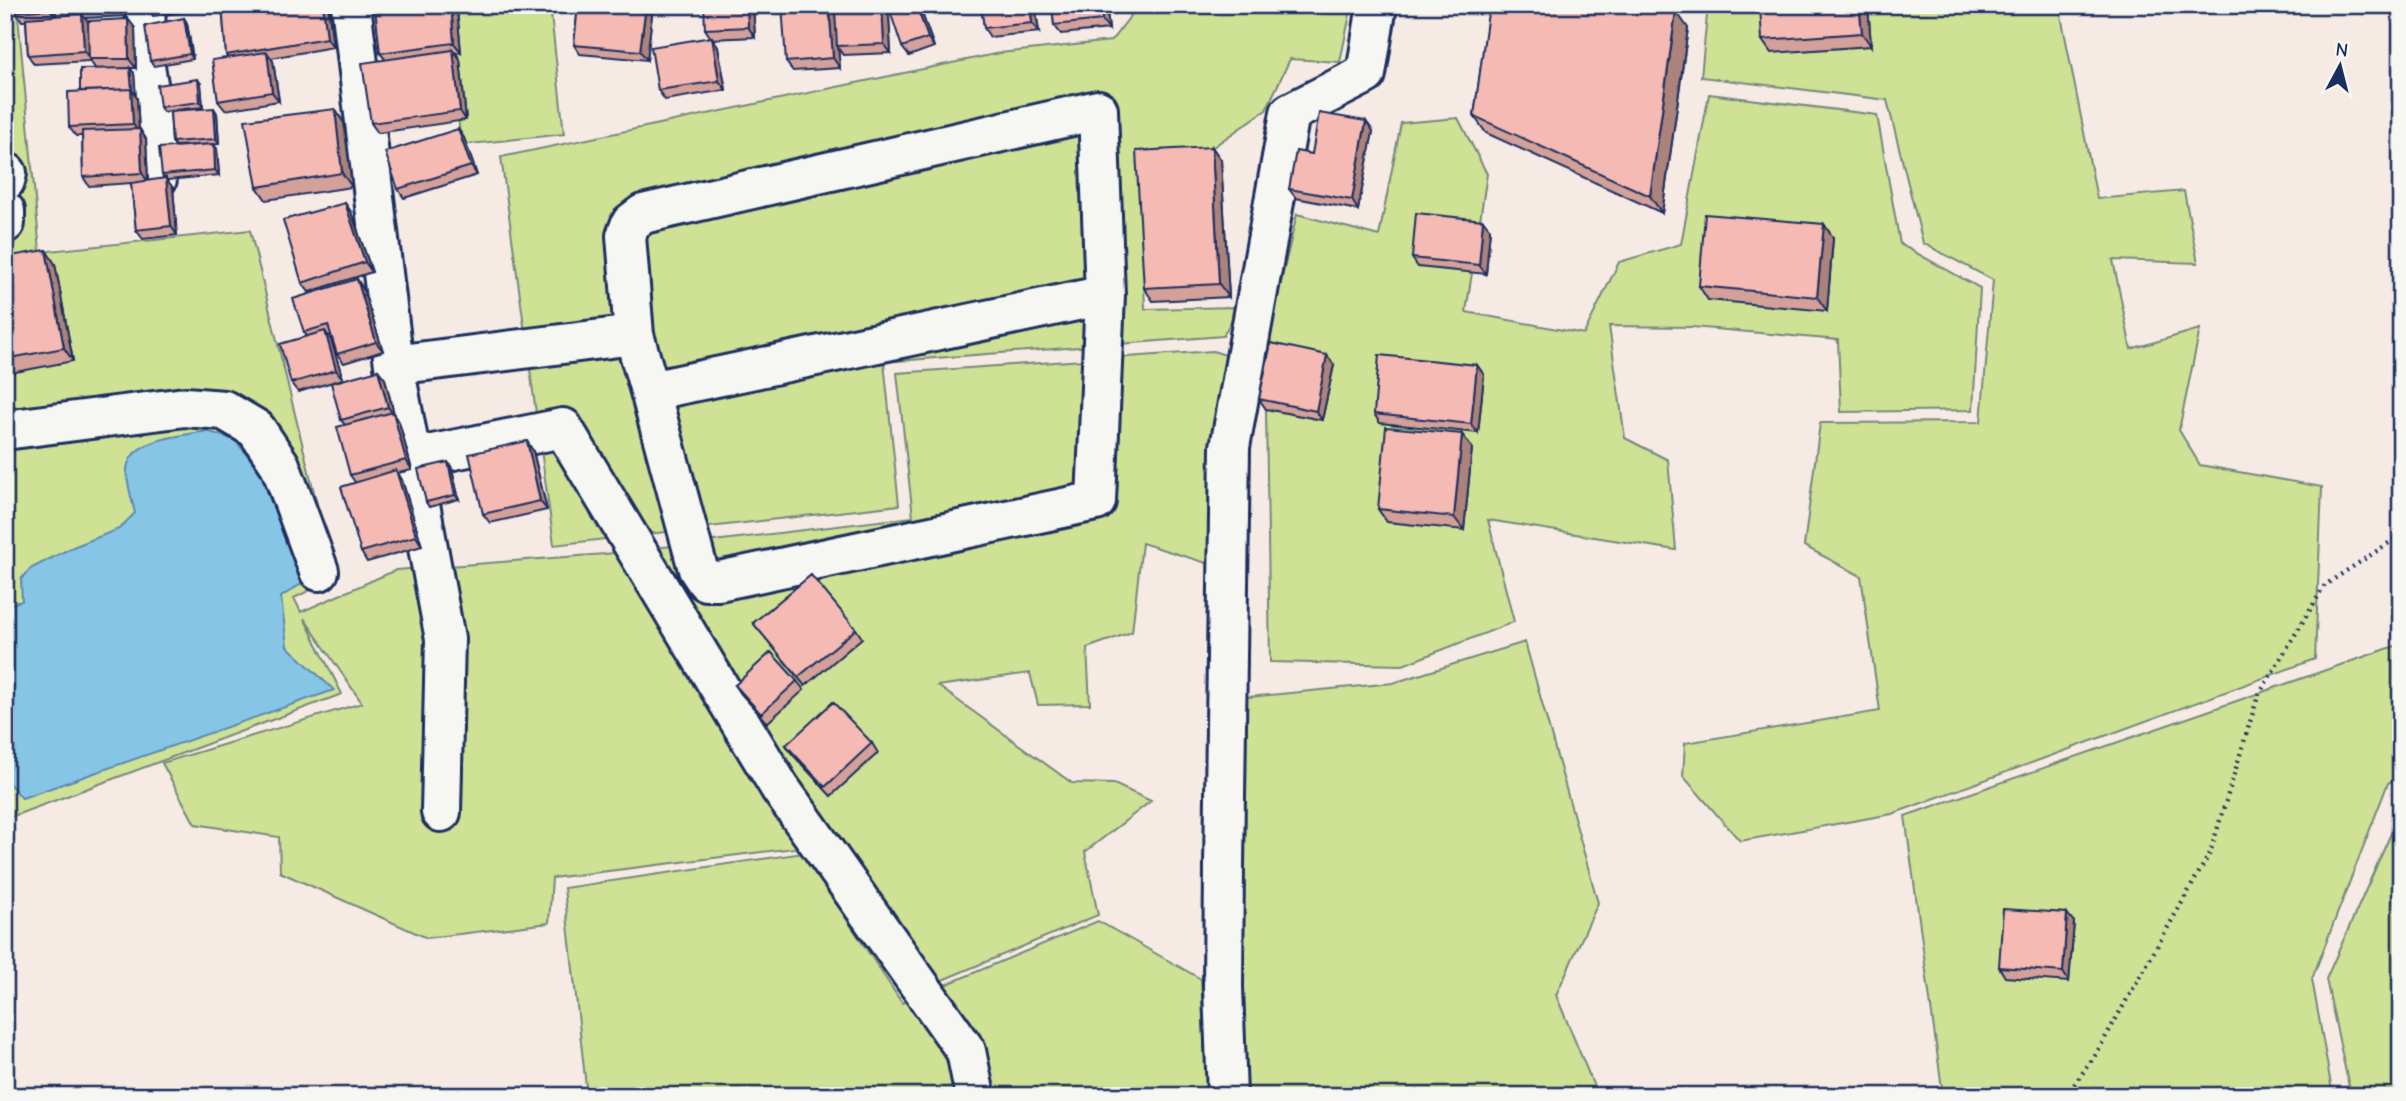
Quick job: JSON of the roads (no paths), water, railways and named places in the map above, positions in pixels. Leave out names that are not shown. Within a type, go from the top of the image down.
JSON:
[{"type":"street","points":[[146,5],[145,61],[155,118],[157,179]]},
{"type":"street","points":[[351,5],[394,365],[445,639],[441,812]]},
{"type":"street","points":[[1227,1096],[1223,987],[1230,447],[1290,113],[1366,74],[1377,5]]},
{"type":"street","points":[[1098,110],[1105,295],[1096,501],[746,576],[706,581],[698,569],[635,335],[626,236],[631,223],[643,214],[1098,110]]},
{"type":"street","points":[[5,211],[5,223]]},
{"type":"street","points":[[650,391],[1105,295]]},
{"type":"street","points":[[394,365],[635,335]]},
{"type":"street","points":[[5,430],[185,407],[224,410],[256,429],[280,465],[319,571]]},
{"type":"street","points":[[412,458],[562,428],[780,788],[966,1051],[975,1096]]},
{"type":"water","points":[[207,431],[235,440],[277,492],[307,580],[281,597],[287,646],[334,690],[22,798],[5,779],[5,605],[22,601],[21,579],[30,569],[73,547],[119,529],[135,513],[127,475],[129,463],[135,453],[156,441]]}]
